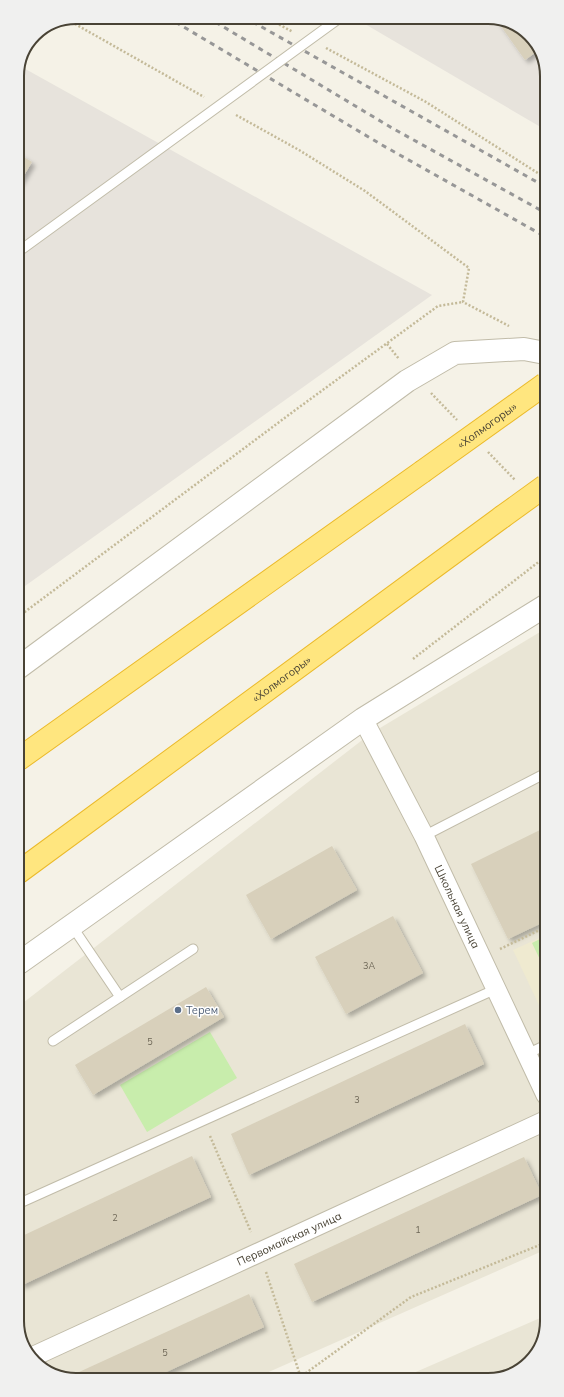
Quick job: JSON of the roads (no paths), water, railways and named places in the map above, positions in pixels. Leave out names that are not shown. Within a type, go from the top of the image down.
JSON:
[{"type":"highway","name":"«Холмогоры»","points":[[24,755],[540,388]]},
{"type":"highway","name":"«Холмогоры»","points":[[24,868],[540,490]]},
{"type":"street","points":[[24,664],[407,381],[455,353],[524,349],[540,352]]},
{"type":"street","points":[[24,960],[363,720],[540,609]]},
{"type":"street","name":"Школьная улица","points":[[363,720],[424,836],[540,1082]]},
{"type":"street","name":"Первомайская улица","points":[[37,1355],[540,1123]]},
{"type":"lane","points":[[24,248],[331,24]]},
{"type":"lane","points":[[424,836],[540,776]]},
{"type":"lane","points":[[72,926],[120,997]]},
{"type":"lane","points":[[52,1041],[193,949]]},
{"type":"lane","points":[[24,1201],[496,989]]},
{"type":"lane","points":[[527,1054],[540,1048]]},
{"type":"railway","points":[[179,24],[382,145],[540,234]]},
{"type":"railway","points":[[219,24],[392,128],[540,210]]},
{"type":"railway","points":[[256,24],[540,184]]},
{"type":"place","name":"Терем","points":[[178,1010]]}]
